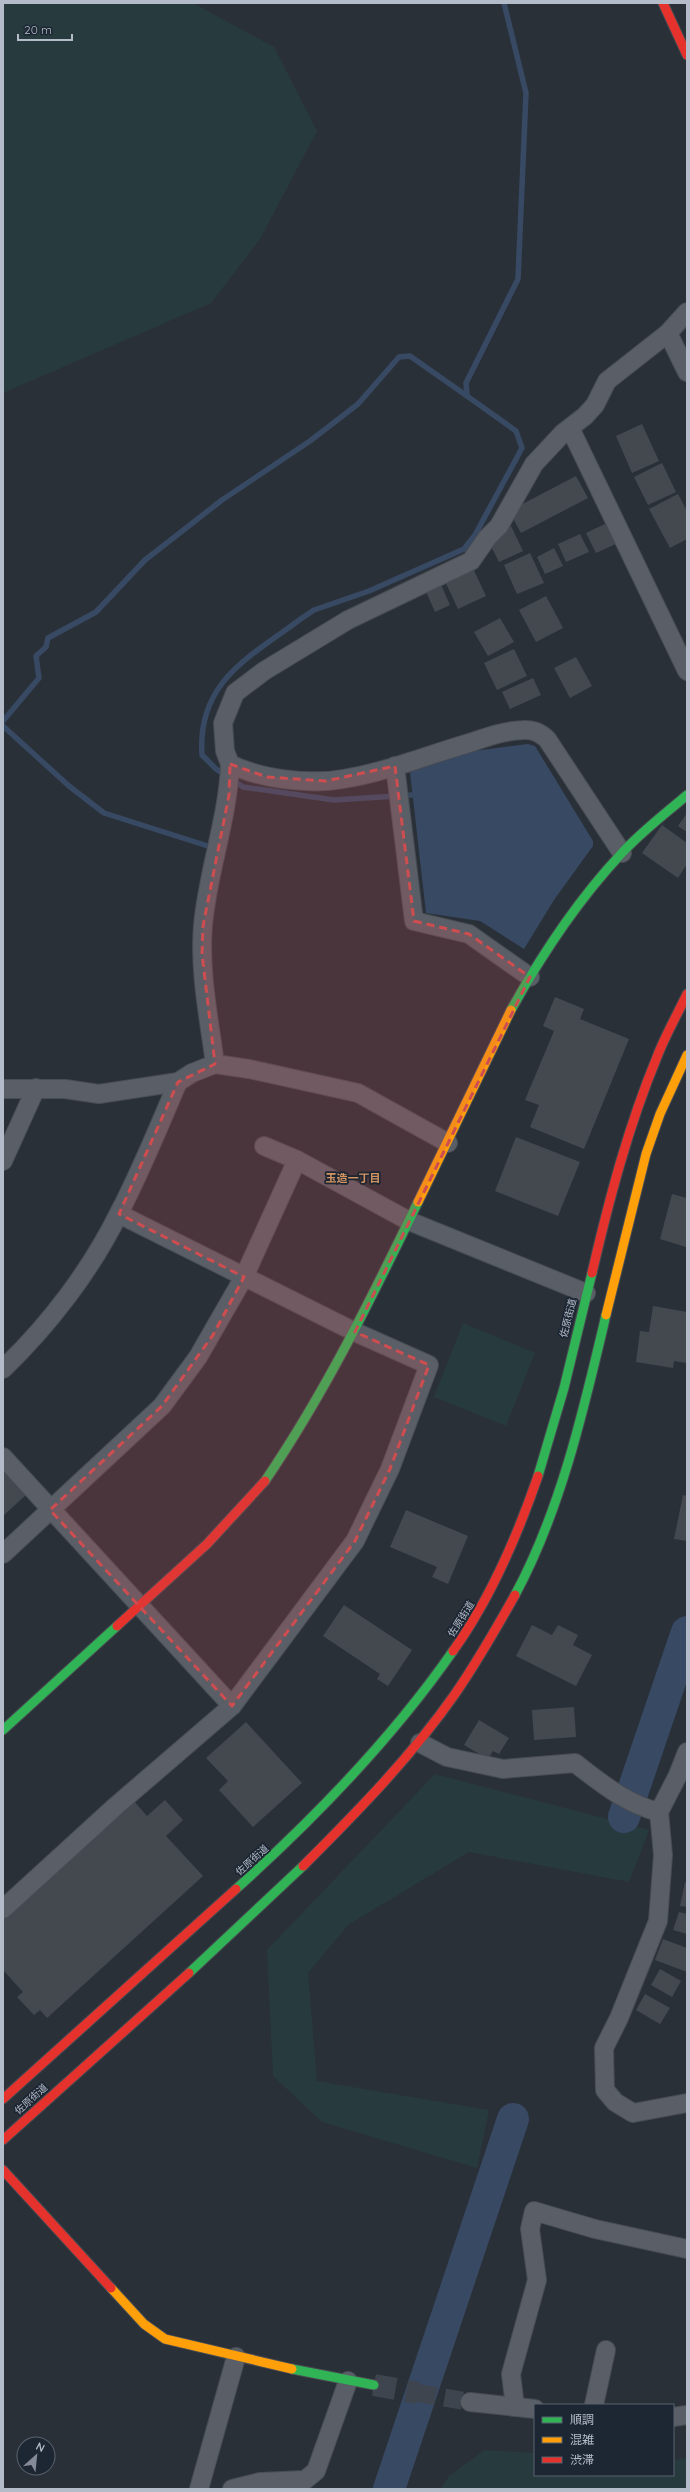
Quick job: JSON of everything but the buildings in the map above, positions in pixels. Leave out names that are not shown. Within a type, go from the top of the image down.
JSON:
[{"type":"main road","points":[[663,3],[687,55]]},
{"type":"main road","points":[[3,1730],[238,1513],[263,1484],[302,1427],[355,1332],[512,1009],[530,977],[591,890],[622,853],[687,795]]},
{"type":"main road","name":"佐原街道","points":[[3,2099],[268,1861],[361,1770],[428,1691],[483,1604],[522,1521],[546,1454],[605,1213],[631,1123],[687,994]]},
{"type":"main road","name":"佐原街道","points":[[3,2140],[195,1968],[287,1881],[374,1794],[420,1743],[449,1705],[477,1662],[502,1619],[539,1541],[571,1454],[627,1222],[652,1134],[687,1055]]},
{"type":"main road","points":[[3,2170],[144,2324],[165,2339],[191,2347],[236,2357],[348,2381],[374,2385]]},
{"type":"street","points":[[215,1064],[202,954],[203,926],[229,795],[230,764],[225,751],[223,723],[235,693],[270,668],[348,620],[472,561],[487,538],[499,526],[534,464],[595,405],[600,392],[613,375],[668,333],[687,312]]},
{"type":"street","points":[[668,333],[687,372]]},
{"type":"street","points":[[570,428],[687,672]]},
{"type":"street","points":[[230,764],[243,770],[266,777],[326,781],[343,780],[504,733],[526,730],[538,732],[547,739],[622,853]]},
{"type":"street","points":[[394,766],[414,921],[469,934],[530,977]]},
{"type":"street","points":[[3,1089],[65,1088],[98,1094],[178,1082],[192,1073],[215,1064],[250,1069],[358,1093],[448,1143]]},
{"type":"street","points":[[3,1369],[68,1295],[119,1214],[178,1082]]},
{"type":"street","points":[[3,1161],[36,1088]]},
{"type":"street","points":[[264,1146],[297,1160],[409,1221],[586,1293]]},
{"type":"street","points":[[3,1554],[162,1406],[213,1335],[244,1278],[297,1160]]},
{"type":"street","points":[[3,1909],[117,1805],[232,1706],[355,1541],[390,1469],[429,1365],[355,1332],[244,1278],[119,1214]]},
{"type":"street","points":[[3,1457],[50,1510],[140,1604],[232,1706]]},
{"type":"street","points":[[420,1743],[447,1757],[503,1769],[575,1763],[611,1791],[653,1810]]},
{"type":"street","points":[[687,1752],[678,1775],[653,1810],[663,1855],[658,1921],[619,2018],[604,2048],[605,2090],[615,2102],[632,2113],[687,2103]]},
{"type":"street","points":[[515,2407],[511,2374],[537,2280],[530,2229],[534,2211],[594,2229],[687,2249]]},
{"type":"street","points":[[594,2404],[606,2350]]},
{"type":"street","points":[[199,2489],[236,2357]]},
{"type":"street","points":[[232,2489],[260,2482],[305,2480],[316,2471],[348,2381]]},
{"type":"street","points":[[470,2402],[534,2409]]},
{"type":"street","points":[[674,2417],[687,2415]]},
{"type":"highlighted area","points":[[230,764],[267,777],[326,781],[395,766],[414,921],[469,934],[530,977],[355,1332],[429,1365],[390,1469],[355,1541],[232,1706],[50,1510],[162,1406],[213,1335],[244,1277],[119,1214],[178,1082],[215,1064],[202,954],[203,926],[229,795]]},
{"type":"green space","points":[[3,3],[193,3],[274,47],[317,131],[260,239],[211,303],[3,393]]},
{"type":"green space","points":[[463,1323],[535,1353],[506,1426],[434,1397]]},
{"type":"green space","points":[[435,1774],[649,1830],[629,1882],[469,1852],[348,1925],[308,1973],[317,2081],[489,2110],[477,2168],[322,2122],[273,2076],[267,1950]]},
{"type":"green space","points":[[485,2450],[534,2453],[534,2476],[674,2476],[674,2460],[687,2458],[687,2489],[441,2489],[449,2476]]},
{"type":"water","points":[[528,744],[535,746],[593,841],[593,846],[554,900],[524,949],[480,921],[426,913],[410,772],[467,752]]},
{"type":"waterway","points":[[412,795],[334,800],[243,787],[216,769],[202,755],[203,729],[208,708],[218,689],[231,673],[264,645],[302,618],[314,610],[369,591],[464,549],[475,535],[522,448],[516,431],[467,396],[466,383],[518,279],[526,93],[504,3]]},
{"type":"waterway","points":[[3,721],[39,678],[36,656],[46,647],[48,638],[96,612],[145,560],[222,500],[310,441],[358,404],[399,357],[410,356],[467,396]]},
{"type":"waterway","points":[[3,726],[69,786],[104,813],[211,847]]},
{"type":"waterway","points":[[624,1817],[687,1632]]},
{"type":"waterway","points":[[389,2489],[513,2119]]},
{"type":"tunnel","points":[[374,2385],[418,2393]]},
{"type":"tunnel","points":[[418,2393],[470,2402]]},
{"type":"traffic: fast","points":[[511,1010],[548,948],[590,890],[629,846],[687,795]]},
{"type":"traffic: fast","points":[[265,1481],[328,1379],[383,1274],[418,1202]]},
{"type":"traffic: fast","points":[[538,1476],[564,1388],[592,1273]]},
{"type":"traffic: fast","points":[[515,1595],[546,1528],[570,1458],[606,1315]]},
{"type":"traffic: fast","points":[[3,1730],[117,1626]]},
{"type":"traffic: fast","points":[[236,1889],[295,1834],[351,1776],[404,1716],[453,1651]]},
{"type":"traffic: fast","points":[[189,1973],[303,1866]]},
{"type":"traffic: fast","points":[[292,2369],[374,2385]]},
{"type":"traffic: slow","points":[[418,1202],[511,1010]]},
{"type":"traffic: slow","points":[[606,1315],[646,1154],[660,1114],[687,1055]]},
{"type":"traffic: slow","points":[[111,2288],[144,2324],[165,2339],[292,2369]]},
{"type":"traffic: jam","points":[[663,3],[687,55]]},
{"type":"traffic: jam","points":[[592,1273],[612,1191],[637,1110],[660,1049],[687,994]]},
{"type":"traffic: jam","points":[[453,1651],[467,1631],[502,1566],[521,1522],[538,1476]]},
{"type":"traffic: jam","points":[[117,1626],[207,1544],[265,1481]]},
{"type":"traffic: jam","points":[[303,1866],[383,1783],[438,1717],[471,1670],[515,1595]]},
{"type":"traffic: jam","points":[[3,2099],[236,1889]]},
{"type":"traffic: jam","points":[[3,2140],[189,1973]]},
{"type":"traffic: jam","points":[[3,2170],[111,2288]]},
{"type":"district","name":"玉造一丁目","points":[[353,1178]]}]
